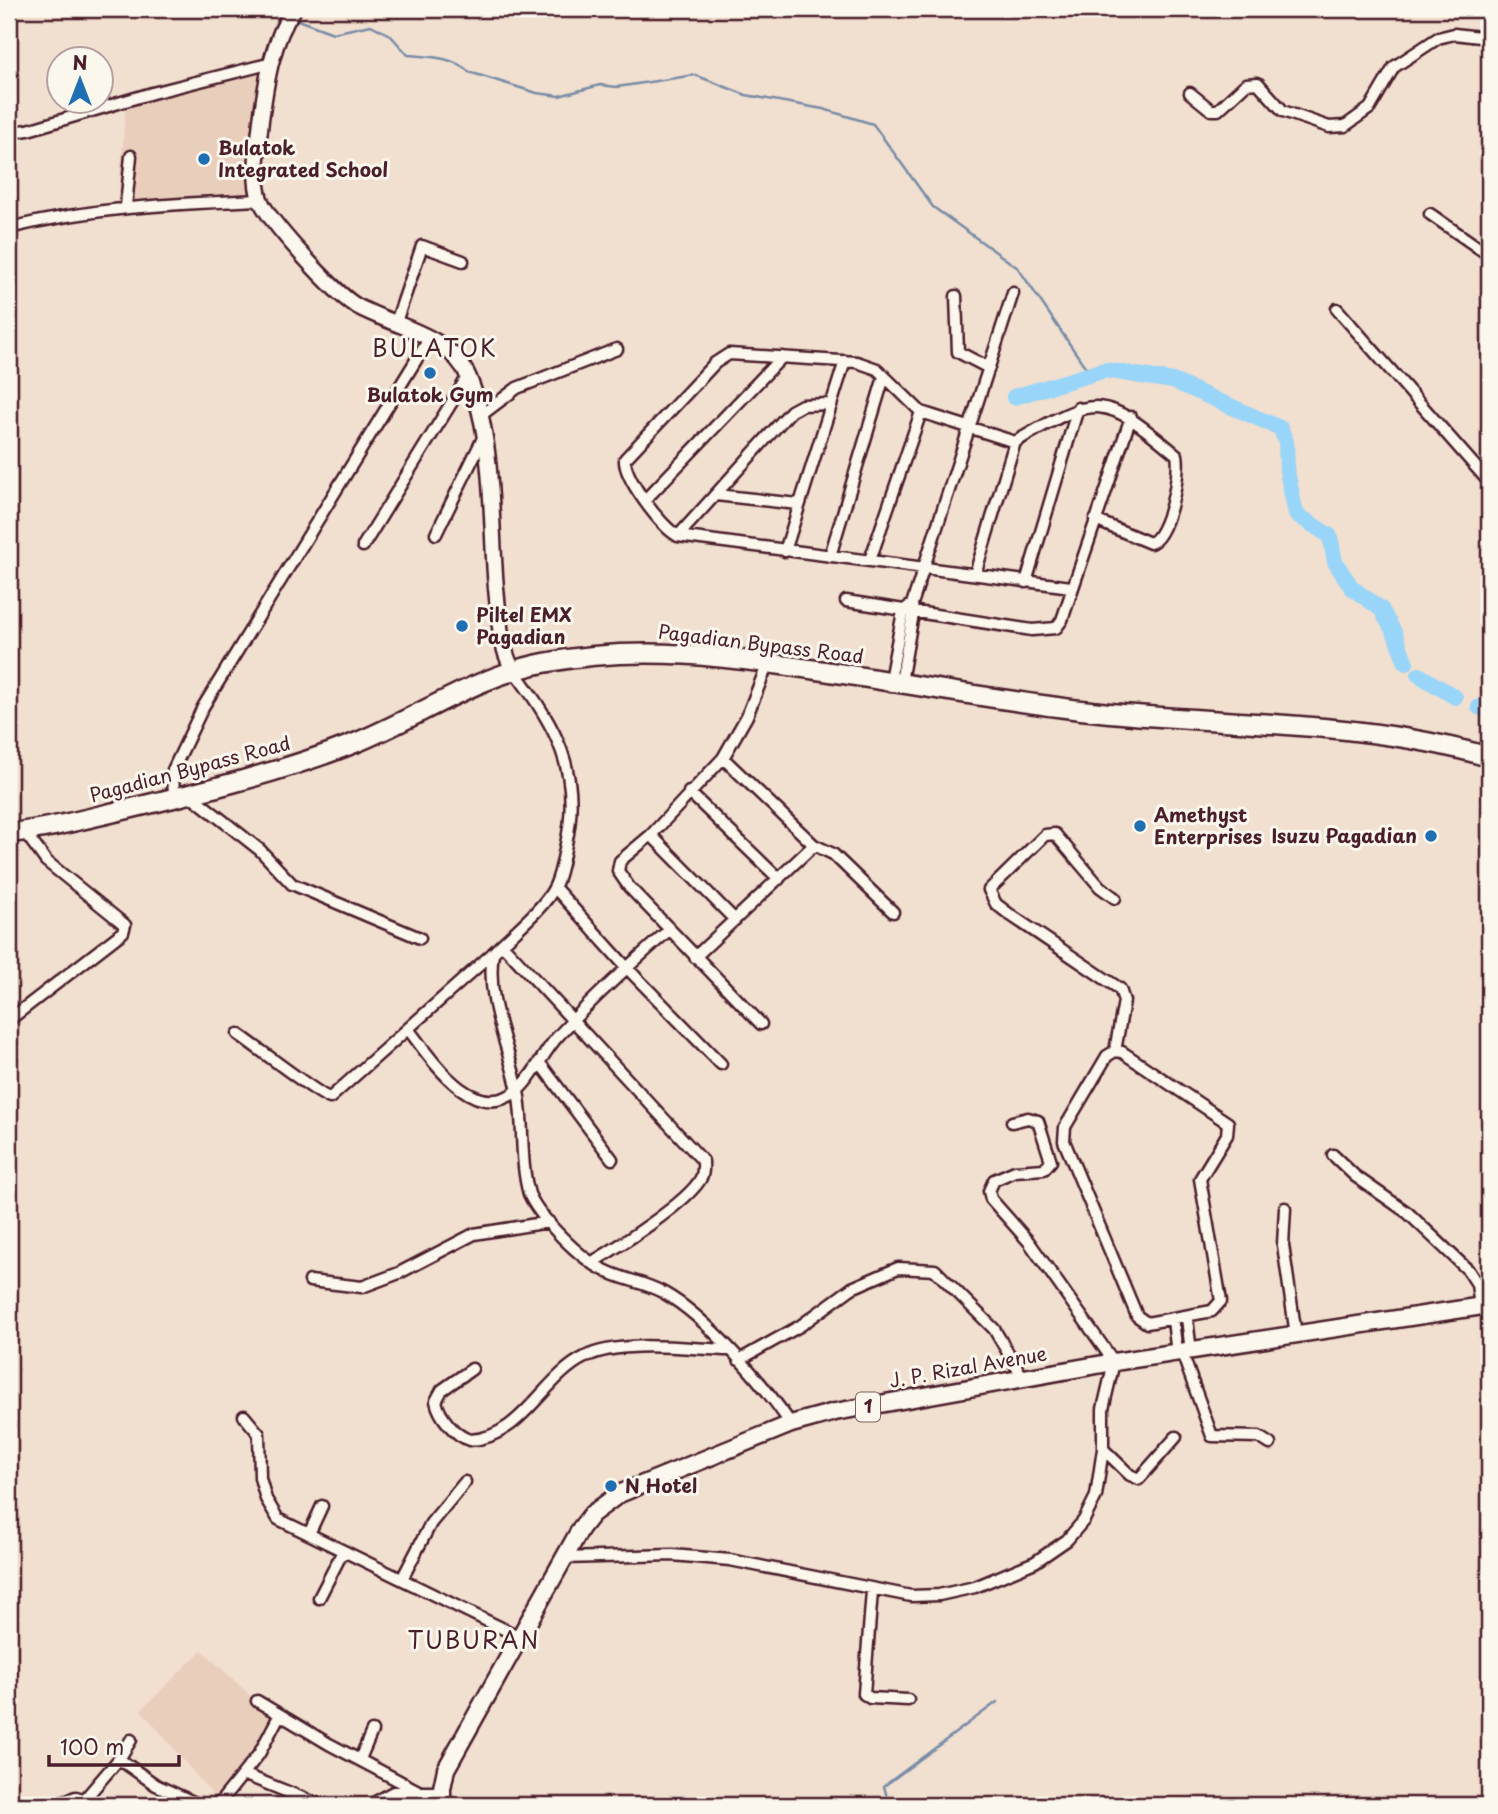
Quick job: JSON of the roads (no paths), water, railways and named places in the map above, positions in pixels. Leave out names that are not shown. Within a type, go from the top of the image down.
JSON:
[{"type":"highway","name":"Pagadian Bypass Road","points":[[16,832],[181,796],[299,764],[357,742],[472,686],[513,670],[546,662],[627,652],[667,651],[768,663],[1108,713],[1382,734],[1489,757]]},
{"type":"main road","name":"J. P. Rizal Avenue","points":[[441,1800],[453,1755],[564,1558],[592,1514],[619,1494],[791,1424],[835,1412],[1115,1362],[1484,1306]]},
{"type":"street","points":[[238,1034],[279,1061],[320,1095],[330,1098],[493,953],[555,888],[570,827],[569,771],[563,750],[552,727],[513,670],[500,633],[484,436],[468,376],[456,358],[429,339],[343,297],[286,235],[260,200],[260,132],[272,63],[284,25],[294,9]]},
{"type":"street","points":[[1190,93],[1211,110],[1218,110],[1247,84],[1258,83],[1283,111],[1337,128],[1357,120],[1370,108],[1394,67],[1438,38],[1454,34],[1489,38]]},
{"type":"street","points":[[11,132],[272,63]]},
{"type":"street","points":[[126,206],[131,156]]},
{"type":"street","points":[[9,228],[68,214],[126,206],[260,200]]},
{"type":"street","points":[[1430,214],[1489,255]]},
{"type":"street","points":[[396,322],[422,246],[463,261]]},
{"type":"street","points":[[895,681],[909,610],[1013,293]]},
{"type":"street","points":[[956,296],[958,352],[987,367]]},
{"type":"street","points":[[1337,309],[1489,482]]},
{"type":"street","points":[[420,937],[292,884],[260,850],[181,796],[173,770],[203,707],[429,339]]},
{"type":"street","points":[[480,416],[517,388],[617,349]]},
{"type":"street","points":[[1071,587],[678,536],[664,526],[626,473],[625,459],[630,450],[722,358],[738,354],[845,361],[868,365],[921,412],[1015,442],[1078,408],[1108,409],[1131,417],[1177,455],[1178,477],[1161,535],[1156,541],[1142,541],[1095,520]]},
{"type":"street","points":[[646,499],[782,357]]},
{"type":"street","points":[[785,551],[829,404],[845,361]]},
{"type":"street","points":[[363,546],[468,376]]},
{"type":"street","points":[[830,556],[884,377]]},
{"type":"street","points":[[678,536],[791,411],[802,405],[829,404]]},
{"type":"street","points":[[1026,582],[1078,408]]},
{"type":"street","points":[[870,560],[921,412]]},
{"type":"street","points":[[846,601],[1048,631],[1056,628],[1062,620],[1131,417]]},
{"type":"street","points":[[436,534],[484,436]]},
{"type":"street","points":[[975,574],[1015,442]]},
{"type":"street","points":[[716,495],[798,504]]},
{"type":"street","points":[[761,1024],[695,957],[618,871],[620,861],[652,835],[723,758],[747,716],[768,663]]},
{"type":"street","points":[[723,758],[814,845],[833,854],[893,912]]},
{"type":"street","points":[[689,792],[779,879]]},
{"type":"street","points":[[9,1020],[123,932],[125,925],[46,861],[16,832]]},
{"type":"street","points":[[1115,898],[1100,887],[1055,834],[1045,835],[989,890],[996,904],[1009,914],[1065,949],[1120,989],[1124,1001],[1115,1051]]},
{"type":"street","points":[[652,835],[735,920]]},
{"type":"street","points":[[695,957],[814,845]]},
{"type":"street","points":[[555,888],[627,968],[721,1064]]},
{"type":"street","points":[[409,1030],[440,1072],[468,1094],[498,1098],[517,1090],[559,1034],[670,930]]},
{"type":"street","points":[[502,944],[703,1161],[700,1181],[623,1244],[591,1263]]},
{"type":"street","points":[[493,953],[491,986],[517,1090],[525,1180],[535,1208],[591,1263],[664,1292],[729,1350],[791,1424]]},
{"type":"street","points":[[1115,1051],[1122,1052],[1228,1123],[1227,1135],[1200,1179],[1221,1301],[1212,1311],[1187,1318],[1147,1324],[1137,1316],[1064,1140],[1065,1127],[1107,1056],[1115,1051]]},
{"type":"street","points":[[539,1062],[612,1159]]},
{"type":"street","points":[[564,1558],[672,1555],[730,1560],[799,1572],[872,1591],[911,1596],[939,1595],[975,1587],[1035,1562],[1067,1540],[1089,1512],[1096,1496],[1103,1449],[1103,1409],[1115,1362],[1029,1242],[991,1199],[989,1191],[993,1180],[1015,1171],[1044,1168],[1051,1161],[1038,1121],[1028,1118],[1012,1122]]},
{"type":"street","points":[[1333,1155],[1355,1175],[1408,1213],[1468,1270],[1477,1284],[1484,1306]]},
{"type":"street","points":[[1286,1208],[1283,1245],[1296,1335]]},
{"type":"street","points":[[310,1281],[362,1287],[398,1273],[474,1234],[549,1222]]},
{"type":"street","points":[[738,1360],[800,1326],[852,1288],[898,1268],[935,1270],[994,1329],[1023,1378]]},
{"type":"street","points":[[1183,1353],[1187,1318]]},
{"type":"street","points":[[1173,1320],[1212,1436],[1259,1437],[1270,1444]]},
{"type":"street","points":[[472,1369],[442,1390],[436,1401],[439,1410],[455,1431],[470,1440],[498,1432],[544,1394],[568,1368],[598,1351],[633,1348],[729,1350]]},
{"type":"street","points":[[244,1416],[259,1434],[259,1470],[273,1514],[519,1636]]},
{"type":"street","points":[[1103,1449],[1129,1475],[1139,1479],[1176,1437]]},
{"type":"street","points":[[402,1579],[431,1523],[465,1482]]},
{"type":"street","points":[[309,1534],[322,1506]]},
{"type":"street","points":[[319,1598],[343,1551]]},
{"type":"street","points":[[872,1591],[864,1694],[870,1698],[908,1700]]},
{"type":"street","points":[[257,1701],[279,1716],[422,1793],[441,1800]]},
{"type":"street","points":[[218,1805],[266,1744],[279,1716]]},
{"type":"street","points":[[360,1759],[372,1731]]},
{"type":"street","points":[[59,1805],[90,1802],[131,1740]]},
{"type":"street","points":[[119,1759],[156,1784],[200,1805]]},
{"type":"street","points":[[243,1774],[320,1805]]},
{"type":"street","points":[[374,1805],[394,1794],[422,1793]]},
{"type":"waterway","points":[[272,9],[280,17]]},
{"type":"waterway","points":[[295,19],[333,33],[371,25],[390,35],[408,55],[448,60],[469,72],[537,93],[559,96],[600,85],[617,87],[695,75],[746,95],[823,109],[873,124],[933,207],[1018,268],[1090,374]]},
{"type":"waterway","points":[[1014,397],[1105,370],[1173,381],[1280,428],[1286,441],[1287,471],[1296,514],[1330,536],[1335,562],[1352,588],[1381,609],[1395,634],[1406,663]]},
{"type":"waterway","points":[[1419,675],[1455,697]]},
{"type":"waterway","points":[[1479,707],[1489,711]]},
{"type":"waterway","points":[[889,1805],[884,1786],[997,1702]]},
{"type":"place","name":"Bulatok Integrated School","points":[[204,159]]},
{"type":"place","name":"Bulatok Gym","points":[[430,373]]},
{"type":"place","name":"Piltel EMX Pagadian","points":[[462,626]]},
{"type":"place","name":"Amethyst Enterprises","points":[[1140,826]]},
{"type":"place","name":"Isuzu Pagadian","points":[[1431,836]]},
{"type":"place","name":"N Hotel","points":[[611,1486]]},
{"type":"district","name":"BULATOK","points":[[435,349]]},
{"type":"district","name":"TUBURAN","points":[[474,1641]]}]
